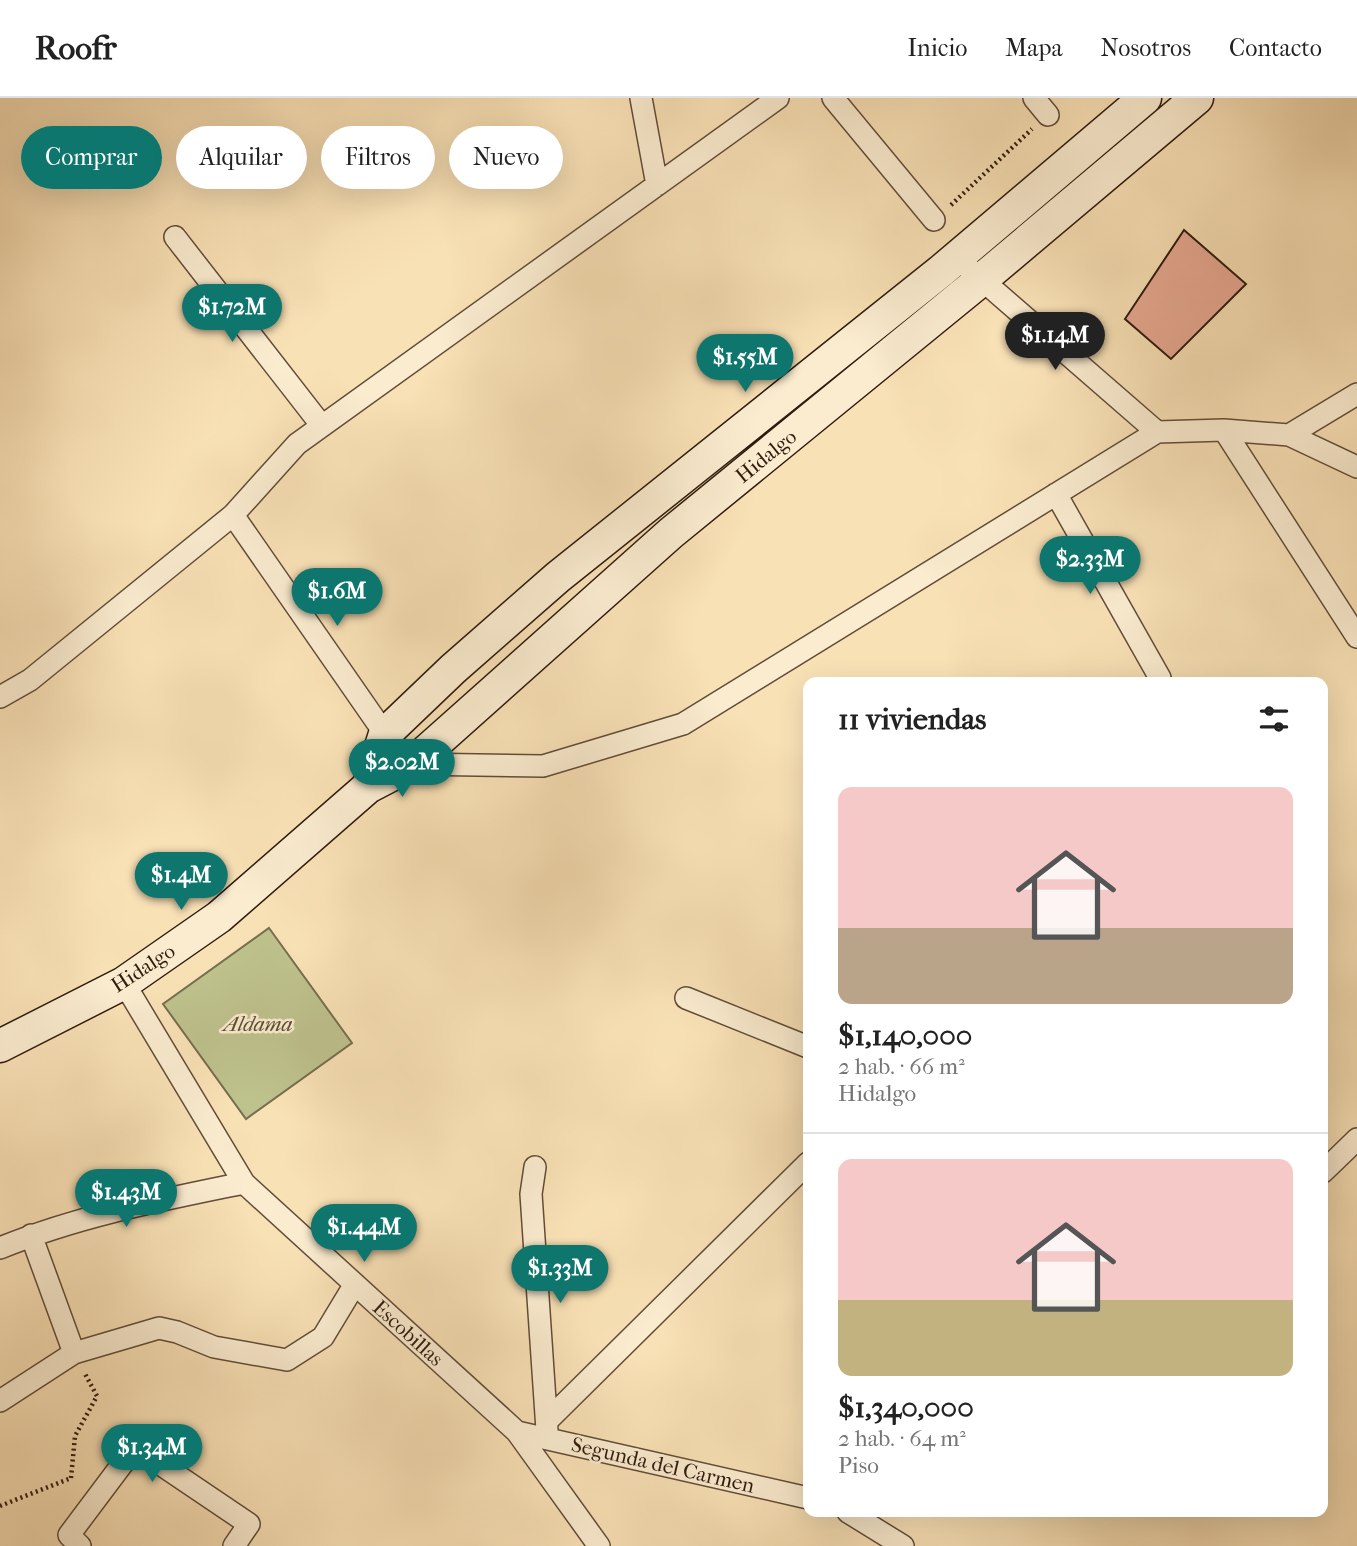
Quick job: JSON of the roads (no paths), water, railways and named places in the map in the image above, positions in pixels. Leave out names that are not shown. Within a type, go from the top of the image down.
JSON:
[{"type":"main road","name":"Hidalgo","points":[[368,787],[385,734],[471,653],[558,577],[957,258],[1145,98]]},
{"type":"main road","name":"Hidalgo","points":[[0,1046],[124,983],[219,918],[368,787],[412,764],[671,534],[981,280],[1197,98]]},
{"type":"main road","points":[[471,653],[499,685]]},
{"type":"street","points":[[641,98],[657,186]]},
{"type":"street","points":[[0,698],[30,680],[233,515],[298,444],[778,98]]},
{"type":"street","points":[[833,98],[934,220]]},
{"type":"street","points":[[1034,98],[1048,115]]},
{"type":"street","points":[[175,237],[322,426]]},
{"type":"street","points":[[957,258],[1157,432]]},
{"type":"street","points":[[1289,435],[1357,394]]},
{"type":"street","points":[[233,515],[385,734],[412,764],[543,766],[683,724],[1157,432],[1224,430],[1289,435],[1357,467]]},
{"type":"street","points":[[1224,430],[1357,638]]},
{"type":"street","points":[[1056,494],[1159,677]]},
{"type":"street","name":"Escobillas","points":[[124,983],[244,1183],[517,1432],[599,1546]]},
{"type":"street","points":[[686,998],[803,1045]]},
{"type":"street","points":[[1328,1167],[1357,1139]]},
{"type":"street","points":[[535,1167],[531,1194],[547,1430]]},
{"type":"street","points":[[547,1430],[803,1168]]},
{"type":"street","points":[[0,1248],[122,1209],[244,1183]]},
{"type":"street","points":[[31,1236],[74,1353]]},
{"type":"street","points":[[0,1401],[74,1353],[159,1328],[214,1347],[287,1360],[323,1337],[355,1284]]},
{"type":"street","name":"Segunda del Carmen","points":[[517,1432],[547,1430],[803,1497]]},
{"type":"street","points":[[80,1546],[69,1535],[135,1447],[249,1524],[234,1546]]},
{"type":"street","points":[[856,1517],[903,1546]]},
{"type":"park label","name":"Aldama","points":[[258,1024]]}]
